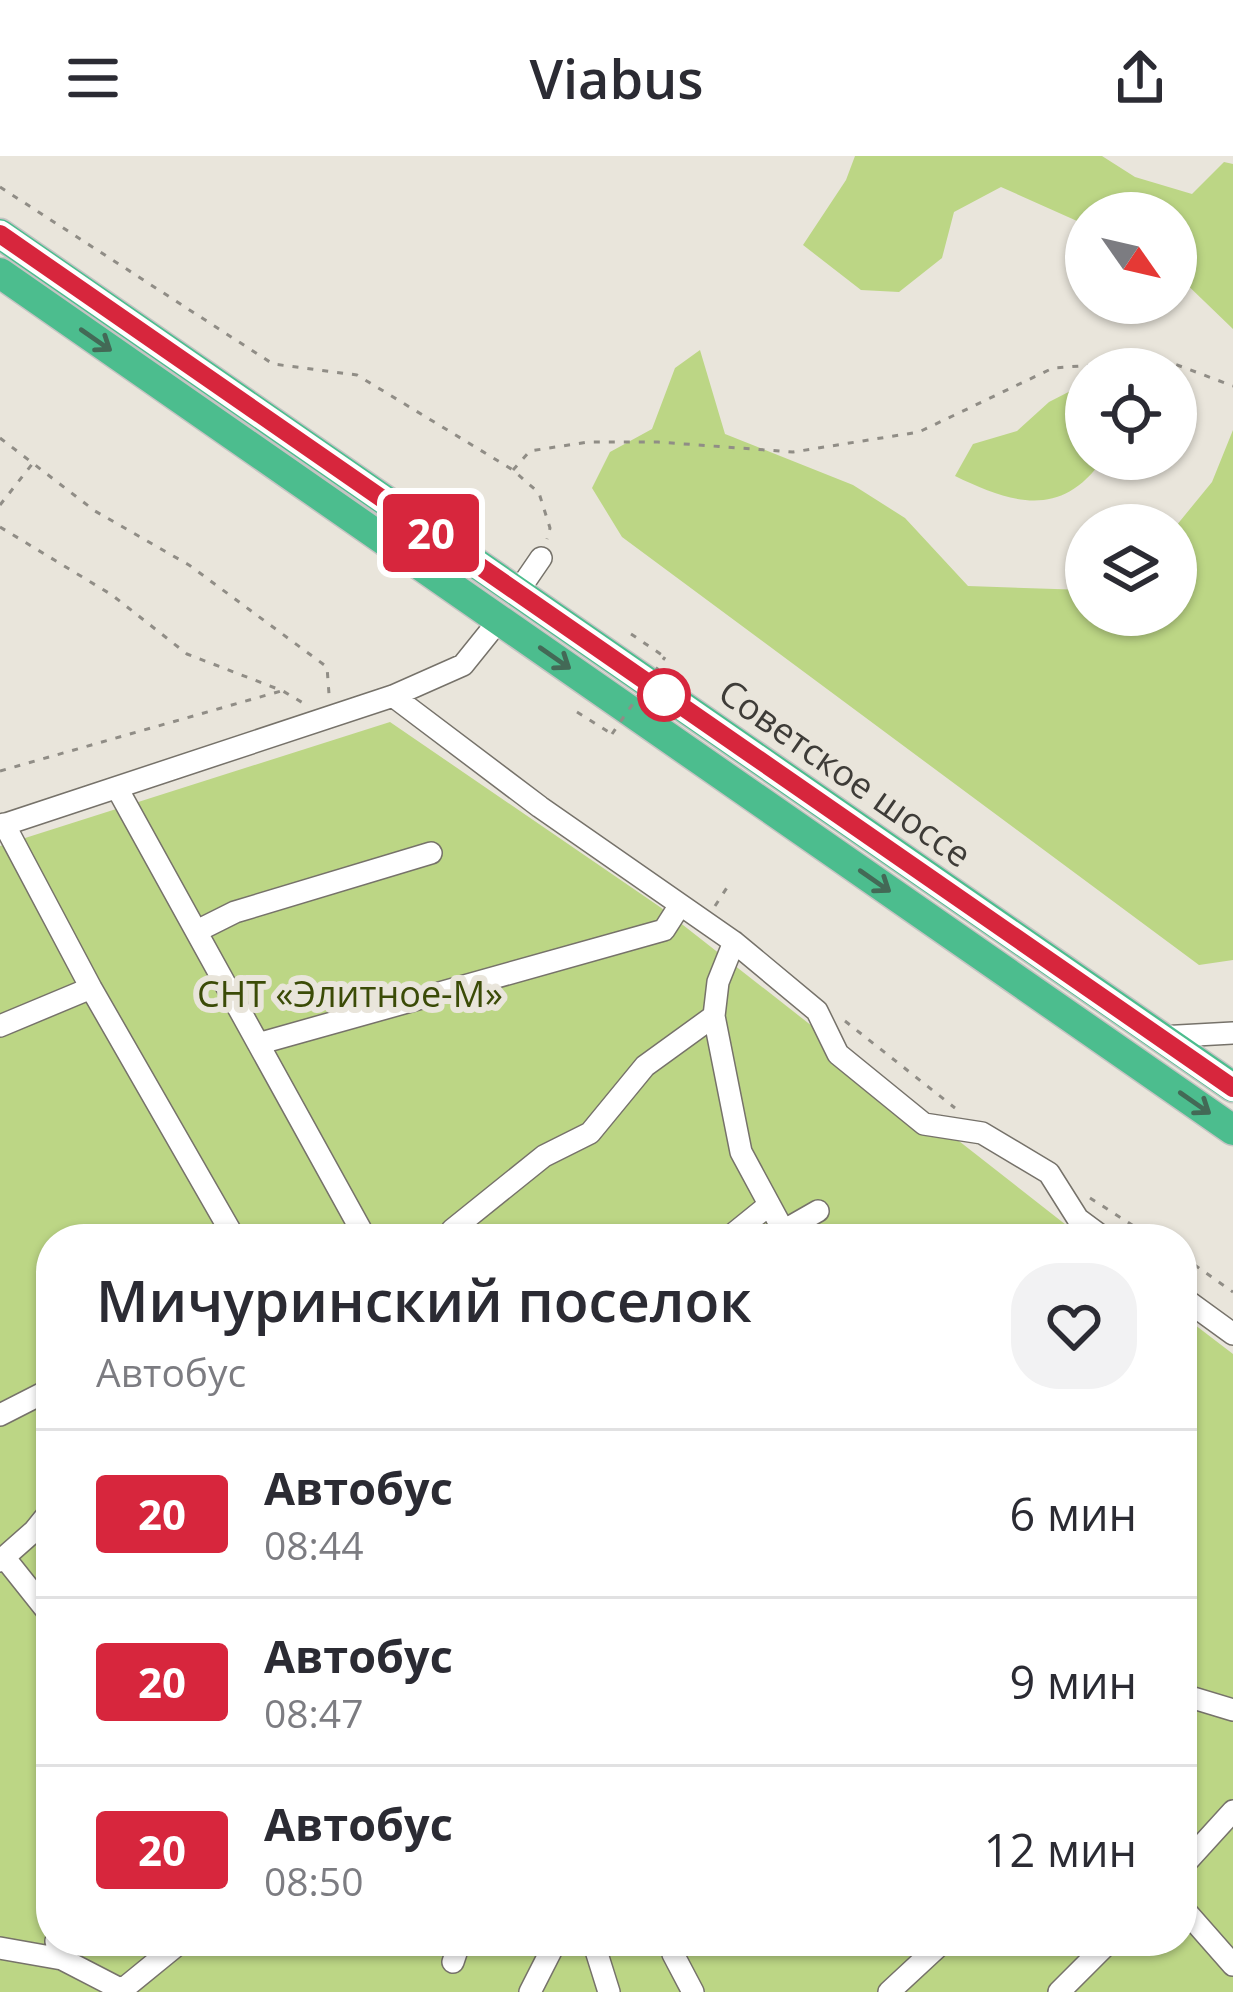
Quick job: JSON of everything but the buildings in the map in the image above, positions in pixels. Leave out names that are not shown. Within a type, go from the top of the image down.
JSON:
[{"type":"highway","name":"Советское шоссе","points":[[0,234],[1233,1088]]},
{"type":"highway","name":"Советское шоссе","points":[[0,273],[1233,1130]]},
{"type":"highway","points":[[500,620],[517,593]]},
{"type":"street","points":[[517,593],[541,558]]},
{"type":"street","points":[[226,1224],[2,825],[393,696],[463,665],[500,620]]},
{"type":"street","points":[[393,696],[539,807],[734,942],[817,1011],[838,1054],[924,1124],[982,1133],[1049,1173],[1085,1224]]},
{"type":"street","points":[[117,788],[358,1224]]},
{"type":"street","points":[[197,931],[257,904],[431,853]]},
{"type":"street","points":[[261,1043],[664,931],[680,905]]},
{"type":"street","points":[[734,942],[718,982],[714,1016],[741,1152],[780,1224]]},
{"type":"street","points":[[0,1026],[91,988]]},
{"type":"street","points":[[461,1224],[544,1156],[590,1133],[645,1066],[714,1016]]},
{"type":"street","points":[[1160,1037],[1233,1033]]},
{"type":"street","points":[[746,1224],[769,1205]]},
{"type":"street","points":[[800,1224],[818,1210]]},
{"type":"street","points":[[1197,1308],[1233,1334]]},
{"type":"street","points":[[0,1414],[36,1396]]},
{"type":"street","points":[[36,1525],[2,1559],[36,1599]]},
{"type":"street","points":[[1197,1700],[1233,1710]]},
{"type":"street","points":[[1197,1851],[1233,1811]]},
{"type":"street","points":[[1197,1924],[1233,1965]]},
{"type":"street","points":[[0,1948],[36,1949]]},
{"type":"street","points":[[69,1956],[124,1991],[165,1956]]},
{"type":"street","points":[[530,1992],[548,1956]]},
{"type":"street","points":[[598,1956],[609,1992]]},
{"type":"street","points":[[674,1956],[694,1992]]},
{"type":"street","points":[[889,1992],[928,1956]]},
{"type":"street","points":[[1059,1992],[1095,1956]]},
{"type":"path","points":[[0,187],[273,364],[357,375],[514,470],[538,494],[550,528],[541,558]]},
{"type":"path","points":[[514,470],[530,451],[588,442],[793,452],[919,432],[1053,368],[1164,360],[1233,386]]},
{"type":"path","points":[[0,438],[95,511],[189,565],[327,667],[330,720]]},
{"type":"path","points":[[0,505],[34,461]]},
{"type":"path","points":[[0,527],[112,595],[187,654],[283,691],[330,720]]},
{"type":"path","points":[[578,712],[612,734],[664,658],[631,634]]},
{"type":"path","points":[[0,771],[283,691]]},
{"type":"path","points":[[714,907],[730,884]]},
{"type":"path","points":[[817,1011],[840,1016],[982,1133]]},
{"type":"path","points":[[1084,1195],[1130,1224]]},
{"type":"path","points":[[1197,1267],[1233,1292]]},
{"type":"green space","points":[[855,156],[1102,156],[1135,177],[1185,192],[1065,192],[1065,216],[1001,187],[954,212],[942,258],[899,292],[861,290],[803,245],[846,180]]},
{"type":"green space","points":[[1224,162],[1233,164],[1233,329],[1197,294],[1194,192]]},
{"type":"green space","points":[[700,350],[725,434],[853,485],[905,518],[968,586],[1065,589],[1065,636],[1197,636],[1194,504],[1212,482],[1233,430],[1233,960],[1199,965],[622,537],[592,488],[610,452],[652,429],[675,368]]},
{"type":"green space","points":[[1065,394],[1065,480],[1084,480],[1070,491],[1034,500],[1015,499],[955,476],[973,444],[1017,431]]},
{"type":"green space","name":"СНТ «Элитное-М»","points":[[390,722],[660,907],[1065,1224],[36,1224],[36,1956],[1197,1956],[1197,1326],[1233,1354],[1233,1992],[0,1992],[0,846]]},
{"type":"bus line","name":"20","points":[[0,234],[1233,1088]]}]
